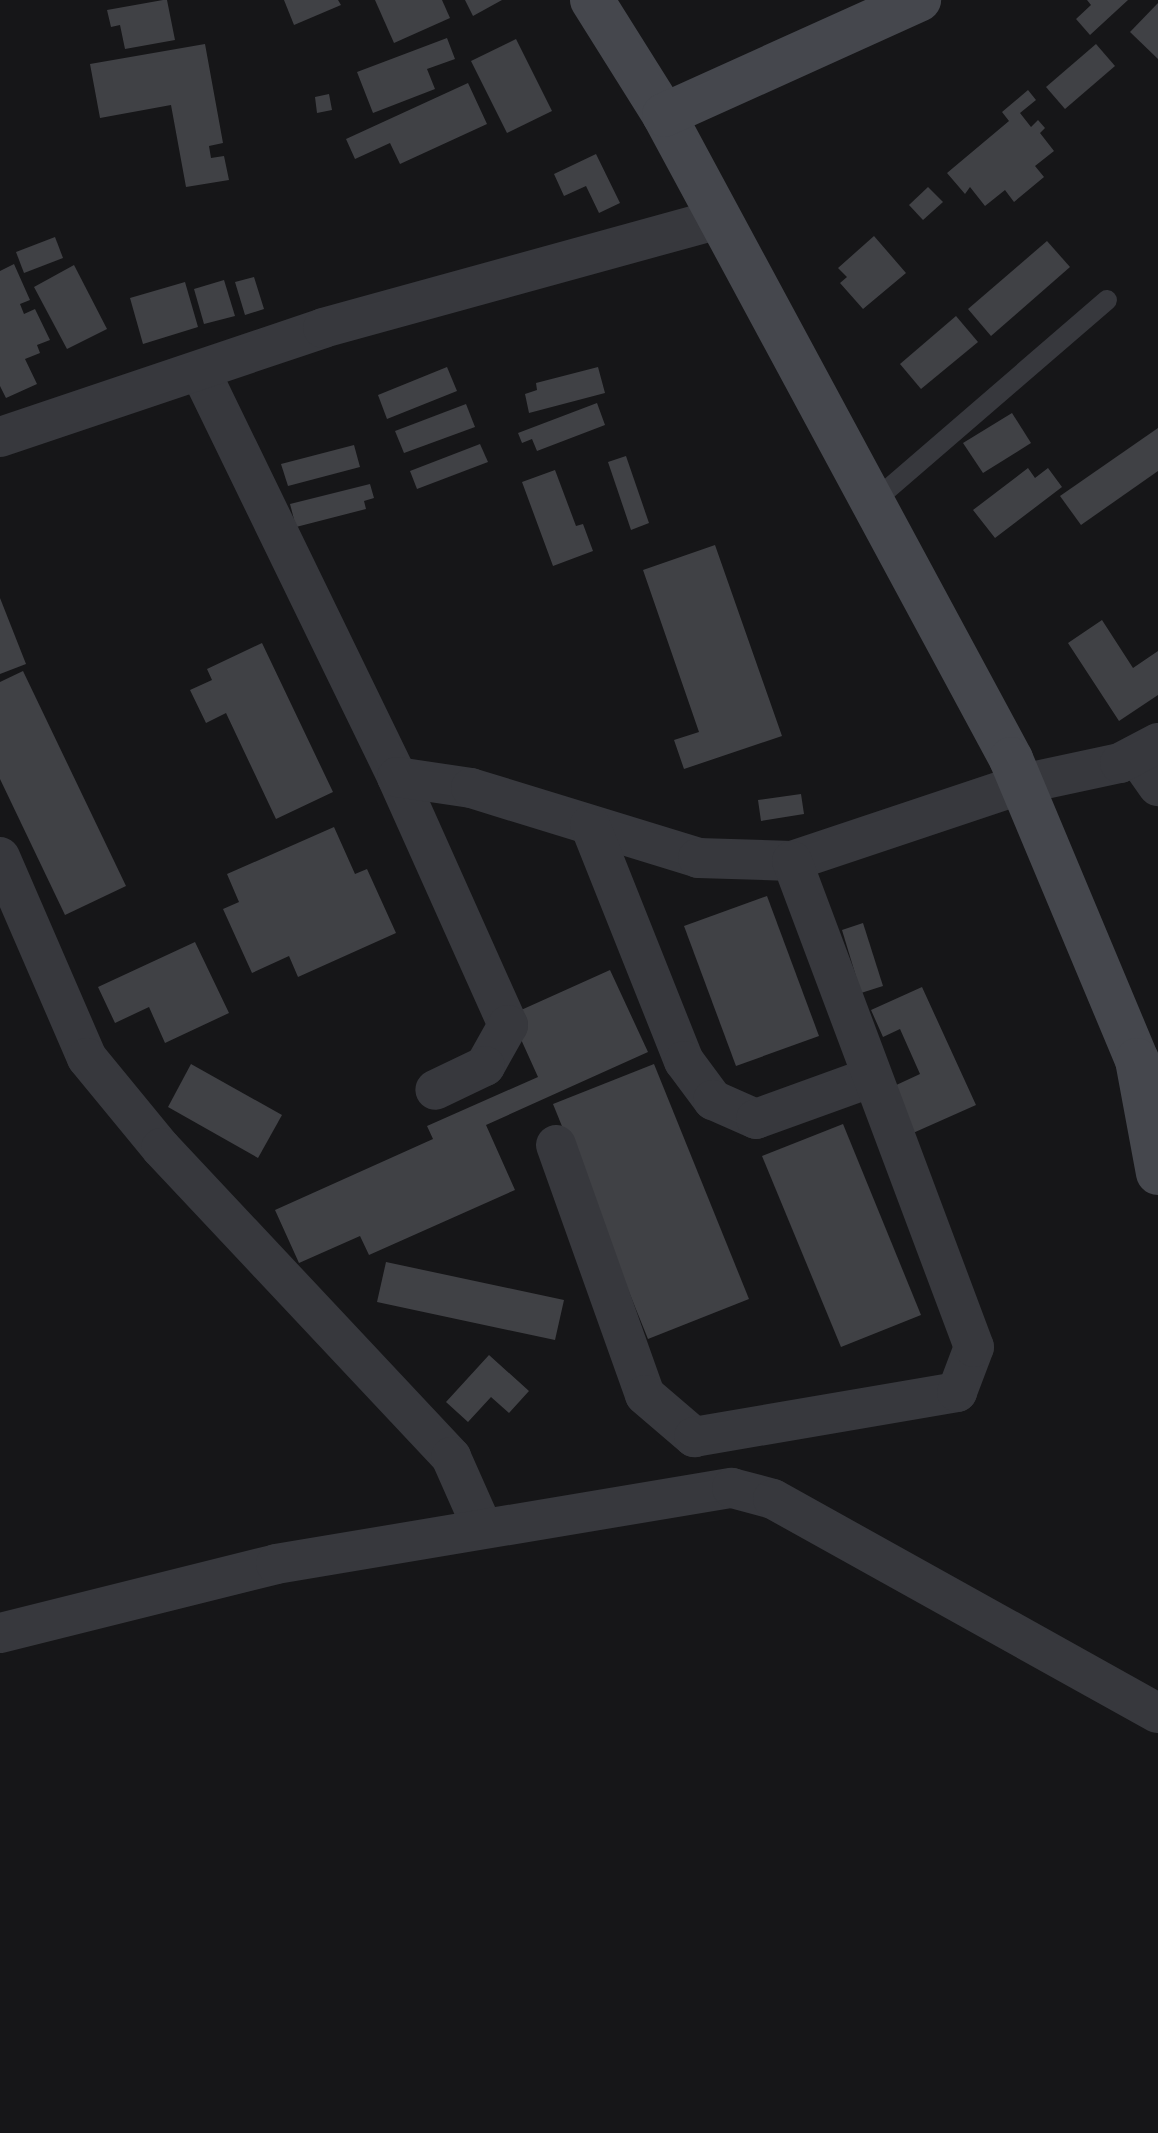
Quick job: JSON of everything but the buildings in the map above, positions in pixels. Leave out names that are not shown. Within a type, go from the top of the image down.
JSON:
[{"type":"street","points":[[592,0],[664,115],[1022,784],[1137,1060],[1158,1173]]},
{"type":"street","points":[[664,115],[919,0]]},
{"type":"street","points":[[0,437],[201,373],[323,328],[719,219]]},
{"type":"street","points":[[201,373],[397,777],[508,1025],[485,1066],[435,1090]]},
{"type":"street","points":[[397,777],[471,788],[698,858],[792,861],[1022,784],[1120,763],[1151,761]]},
{"type":"street","points":[[590,825],[684,1061],[713,1100],[756,1119],[872,1077]]},
{"type":"street","points":[[0,857],[87,1058],[161,1148],[451,1457],[482,1527]]},
{"type":"street","points":[[556,1145],[645,1395],[694,1437],[957,1392],[974,1347],[792,861]]},
{"type":"street","points":[[0,1633],[276,1564],[482,1527],[732,1488],[773,1499],[1158,1713]]},
{"type":"lane","points":[[873,502],[1107,300]]}]
